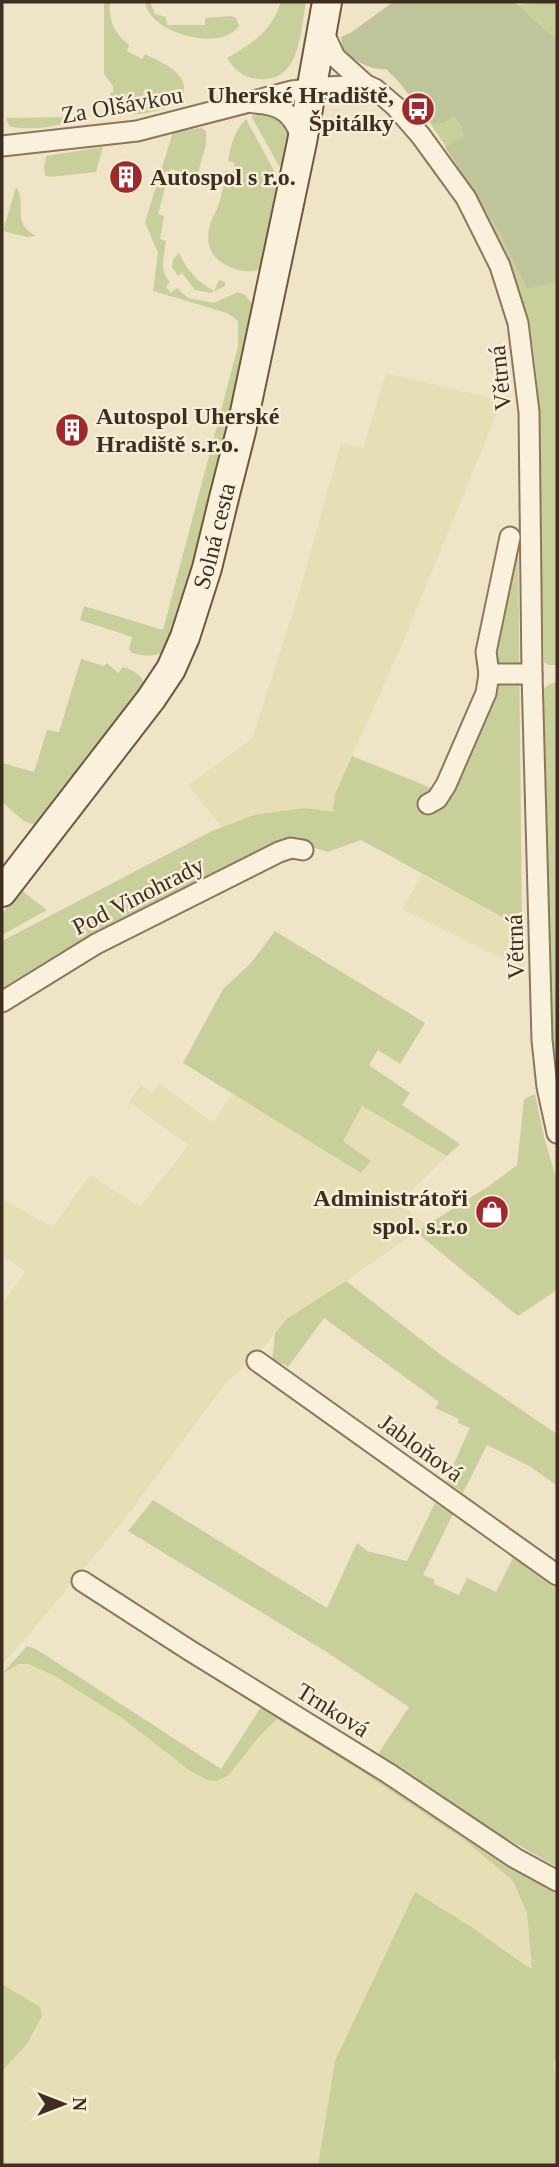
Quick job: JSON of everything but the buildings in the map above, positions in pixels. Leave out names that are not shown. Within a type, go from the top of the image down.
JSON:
[{"type":"street","name":"Solná cesta","points":[[2,892],[151,699],[181,649],[207,568],[238,445],[302,142],[327,2]]},
{"type":"street","name":"Větrná","points":[[322,30],[335,57],[395,106],[421,136],[466,198],[500,266],[516,314],[529,412],[542,1040],[547,1087],[557,1133]]},
{"type":"street","points":[[312,88],[366,85]]},
{"type":"street","name":"Za Olšávkou","points":[[2,146],[137,131],[273,95],[312,88]]},
{"type":"street","name":"Za Olšávkou","points":[[249,103],[268,105],[286,112],[294,120],[302,142]]},
{"type":"street","points":[[428,804],[437,799],[446,785],[486,694],[489,674],[486,652],[510,537]]},
{"type":"street","points":[[489,674],[533,674]]},
{"type":"street","name":"Pod Vinohrady","points":[[2,1002],[96,944],[279,852],[291,848],[303,850]]},
{"type":"street","name":"Jabloňová","points":[[257,1361],[557,1575]]},
{"type":"street","name":"Trnková","points":[[82,1581],[388,1773],[515,1858],[557,1881]]},
{"type":"shaded area","points":[[386,373],[502,401],[403,642],[335,794],[334,812],[254,815],[222,827],[188,785],[252,739],[300,590],[341,443],[363,448]]},
{"type":"shaded area","points":[[422,875],[522,928],[523,969],[402,909]]},
{"type":"shaded area","points":[[159,1083],[213,1123],[232,1093],[361,1106],[447,1156],[399,1203],[426,1225],[288,1318],[254,1359],[229,1379],[120,1525],[2,1664],[2,1304],[25,1272],[2,1255],[2,1206],[5,1201],[53,1227],[90,1175],[140,1207],[188,1146],[195,1150],[129,1102],[141,1085],[152,1094]]},
{"type":"shaded area","points":[[19,1664],[28,1664],[53,1675],[122,1718],[189,1770],[207,1780],[228,1776],[277,1718],[359,1769],[467,1842],[513,1881],[527,1913],[533,1968],[526,1966],[335,2061],[318,2165],[2,2165],[2,2071],[27,2044],[40,2007],[2,1984],[2,1674]]},
{"type":"green space","points":[[104,2],[110,2],[111,21],[129,45],[127,51],[142,59],[145,54],[153,58],[170,67],[182,79],[183,95],[178,104],[148,113],[128,114],[114,104],[110,93],[113,92],[113,86],[104,74]]},
{"type":"green space","points":[[145,2],[150,2],[155,14],[166,17],[167,25],[205,25],[205,18],[231,16],[236,18],[239,26],[230,34],[217,38],[187,36],[159,23],[149,13]]},
{"type":"green space","points":[[281,2],[306,2],[300,41],[291,64],[283,73],[272,78],[258,79],[244,75],[236,70],[227,58],[260,36],[272,21]]},
{"type":"green space","points":[[393,2],[510,2],[518,5],[557,40],[557,281],[527,289],[499,231],[445,147],[464,137],[462,126],[454,116],[443,123],[431,123],[386,69],[363,64],[343,50],[341,37]]},
{"type":"green space","points":[[557,2],[557,40],[518,5]]},
{"type":"green space","points":[[434,76],[557,218],[557,665],[544,662],[538,406],[530,332],[511,268],[497,236],[462,172],[404,88]]},
{"type":"green space","points":[[271,114],[290,125],[288,168],[279,166],[251,116]]},
{"type":"green space","points":[[68,117],[67,121],[61,124],[31,128],[9,126],[6,118]]},
{"type":"green space","points":[[246,119],[280,182],[264,268],[250,271],[235,269],[219,260],[210,248],[208,234],[221,197],[225,171],[232,173],[235,163],[228,161],[232,144]]},
{"type":"green space","points":[[201,128],[206,131],[206,145],[197,176],[170,169],[158,214],[164,216],[160,239],[166,241],[163,268],[170,282],[166,287],[171,293],[177,288],[188,298],[214,303],[238,292],[245,295],[255,307],[192,590],[164,652],[144,655],[132,653],[129,649],[132,637],[80,620],[84,606],[163,630],[238,346],[238,321],[227,313],[153,291],[158,253],[145,222],[173,132]]},
{"type":"green space","points":[[103,147],[96,172],[49,177],[45,175],[46,156]]},
{"type":"green space","points":[[16,187],[21,199],[21,219],[28,231],[36,236],[27,237],[3,231]]},
{"type":"green space","points":[[179,253],[202,284],[214,291],[219,280],[225,282],[225,286],[211,293],[195,290],[182,273],[178,276],[172,267],[173,259]]},
{"type":"green space","points":[[518,535],[522,928],[361,840],[328,852],[296,842],[2,999],[2,941],[212,831],[254,815],[305,808],[333,812],[335,794],[352,756],[434,789],[445,804],[492,649]]},
{"type":"green space","points":[[81,659],[104,666],[107,663],[118,673],[123,667],[131,670],[141,677],[145,688],[37,825],[25,822],[2,802],[2,763],[34,772],[47,730],[59,732]]},
{"type":"green space","points":[[557,682],[557,1081],[551,1041],[543,689]]},
{"type":"green space","points":[[21,890],[47,910],[2,935],[2,914]]},
{"type":"green space","points":[[275,931],[425,1023],[400,1064],[378,1050],[369,1065],[410,1093],[402,1105],[460,1144],[447,1156],[362,1106],[343,1141],[371,1161],[361,1173],[183,1063],[223,989],[251,963]]},
{"type":"green space","points":[[535,1094],[557,1181],[557,1290],[518,1316],[416,1232],[517,1165],[524,1099]]},
{"type":"green space","points":[[346,1281],[441,1355],[557,1434],[557,1486],[531,1467],[487,1445],[463,1493],[446,1481],[470,1428],[458,1423],[459,1419],[435,1408],[439,1402],[324,1318],[288,1367],[282,1363],[278,1367],[272,1361],[275,1333],[288,1318]]},
{"type":"green space","points":[[153,1500],[327,1608],[357,1543],[367,1551],[407,1561],[435,1503],[453,1514],[423,1575],[435,1580],[434,1584],[459,1595],[467,1578],[496,1592],[515,1554],[557,1584],[557,1867],[500,1837],[378,1754],[409,1707],[325,1651],[128,1531]]},
{"type":"green space","points":[[27,1646],[36,1649],[221,1769],[265,1701],[557,1893],[557,2057],[554,2061],[557,2165],[318,2165],[335,2061],[415,1892],[532,1968],[527,1913],[513,1881],[467,1842],[277,1719],[228,1776],[216,1781],[207,1780],[189,1770],[122,1718],[53,1675],[28,1664],[19,1664],[2,1674]]},
{"type":"green space","points":[[2,1984],[40,2007],[42,2016],[27,2044],[2,2071]]},
{"type":"place","name":"Uherské Hradiště, Špitálky","points":[[418,109]]},
{"type":"place","name":"Autospol s r.o.","points":[[126,177]]},
{"type":"place","name":"Autospol Uherské Hradiště s.r.o.","points":[[72,430]]},
{"type":"place","name":"Administrátoři spol. s.r.o","points":[[492,1212]]}]
